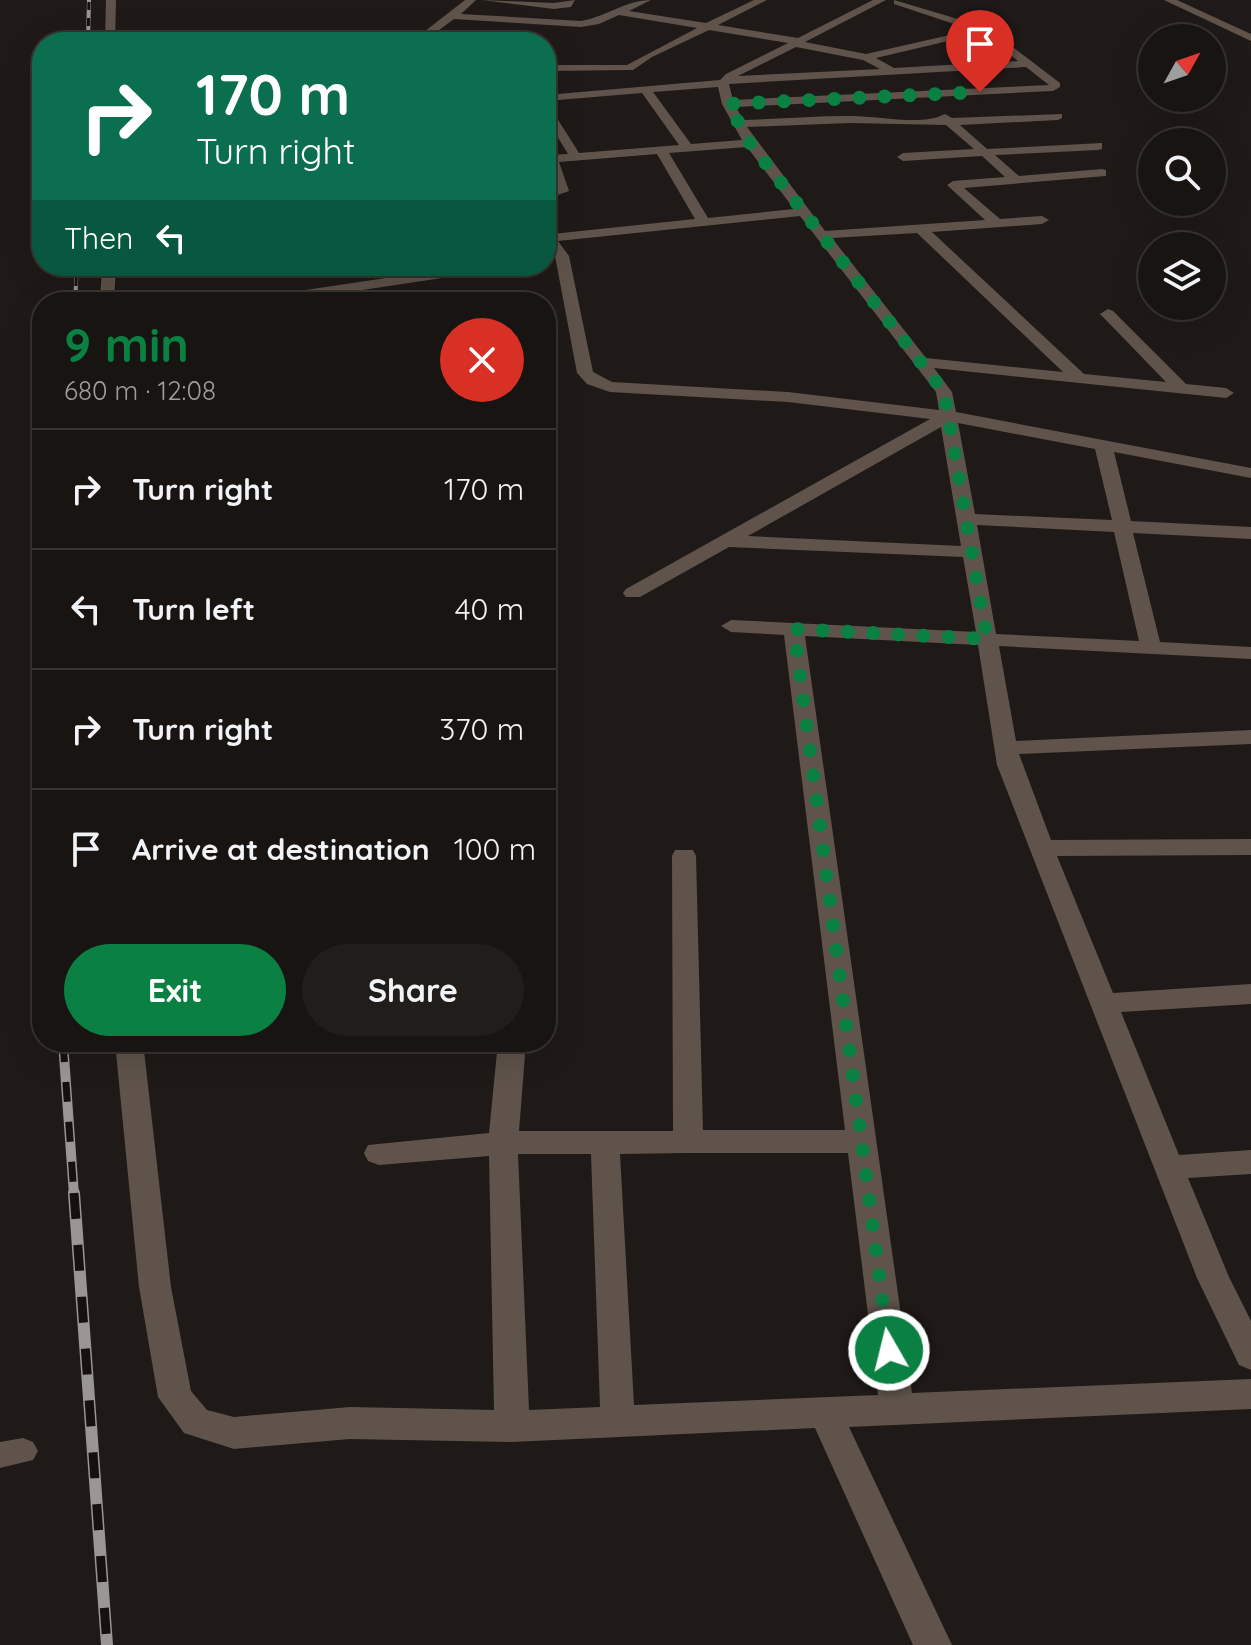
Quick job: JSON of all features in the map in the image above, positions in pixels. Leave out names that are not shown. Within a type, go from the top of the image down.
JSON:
[{"type":"street","points":[[110,32],[111,0]]},
{"type":"street","points":[[430,32],[471,0]]},
{"type":"street","points":[[487,0],[554,6],[568,5],[570,0]]},
{"type":"street","points":[[452,16],[581,24],[646,0]]},
{"type":"street","points":[[556,68],[622,70],[762,0]]},
{"type":"street","points":[[725,89],[795,42],[882,1],[910,0]]},
{"type":"street","points":[[1169,0],[1251,38]]},
{"type":"street","points":[[556,97],[725,89],[917,95],[1053,88],[1056,85],[984,30],[882,1]]},
{"type":"street","points":[[619,12],[866,57],[892,71],[928,104]]},
{"type":"street","points":[[866,57],[984,30]]},
{"type":"street","points":[[580,55],[641,60]]},
{"type":"street","points":[[725,89],[892,71],[1031,64]]},
{"type":"street","points":[[725,89],[750,143],[944,392],[1009,765],[1213,1278],[1250,1352]]},
{"type":"street","points":[[646,91],[688,148]]},
{"type":"street","points":[[939,113],[1015,179]]},
{"type":"street","points":[[739,124],[862,119],[950,122],[1058,116]]},
{"type":"street","points":[[556,125],[576,157]]},
{"type":"street","points":[[556,158],[750,143]]},
{"type":"street","points":[[903,157],[1098,146]]},
{"type":"street","points":[[661,150],[704,222]]},
{"type":"street","points":[[556,173],[563,187],[562,191],[556,192]]},
{"type":"street","points":[[997,223],[953,185],[1102,173]]},
{"type":"street","points":[[556,235],[804,212]]},
{"type":"street","points":[[821,235],[1042,220]]},
{"type":"street","points":[[920,228],[1079,378]]},
{"type":"street","points":[[556,264],[585,373],[593,381],[610,387],[788,397],[948,416],[1251,473]]},
{"type":"street","points":[[320,292],[428,276]]},
{"type":"street","points":[[1108,314],[1182,389]]},
{"type":"street","points":[[920,362],[1226,393]]},
{"type":"street","points":[[633,593],[948,416]]},
{"type":"street","points":[[1103,445],[1151,647]]},
{"type":"street","points":[[966,519],[1251,533]]},
{"type":"street","points":[[726,541],[971,552]]},
{"type":"street","points":[[731,626],[1251,653]]},
{"type":"street","points":[[794,629],[897,1409]]},
{"type":"street","points":[[1006,748],[1251,737]]},
{"type":"street","points":[[1043,848],[1251,847]]},
{"type":"street","points":[[684,856],[688,1142]]},
{"type":"street","points":[[1104,1003],[1251,994]]},
{"type":"street","points":[[130,1052],[155,1287],[175,1397],[196,1422],[234,1433],[350,1423],[512,1426],[1251,1394]]},
{"type":"street","points":[[511,1052],[503,1143],[512,1426]]},
{"type":"street","points":[[379,1153],[503,1143],[861,1141]]},
{"type":"street","points":[[605,1143],[618,1421]]},
{"type":"street","points":[[1169,1168],[1251,1162]]},
{"type":"street","points":[[825,1412],[933,1645]]},
{"type":"railway","points":[[88,32],[89,0]]},
{"type":"railway","points":[[76,276],[76,292]]},
{"type":"railway","points":[[64,1052],[74,1195]]},
{"type":"railway","points":[[74,1193],[107,1645]]},
{"type":"route","points":[[889,1350],[794,629],[987,639],[944,392],[750,143],[728,104],[980,92]]}]
